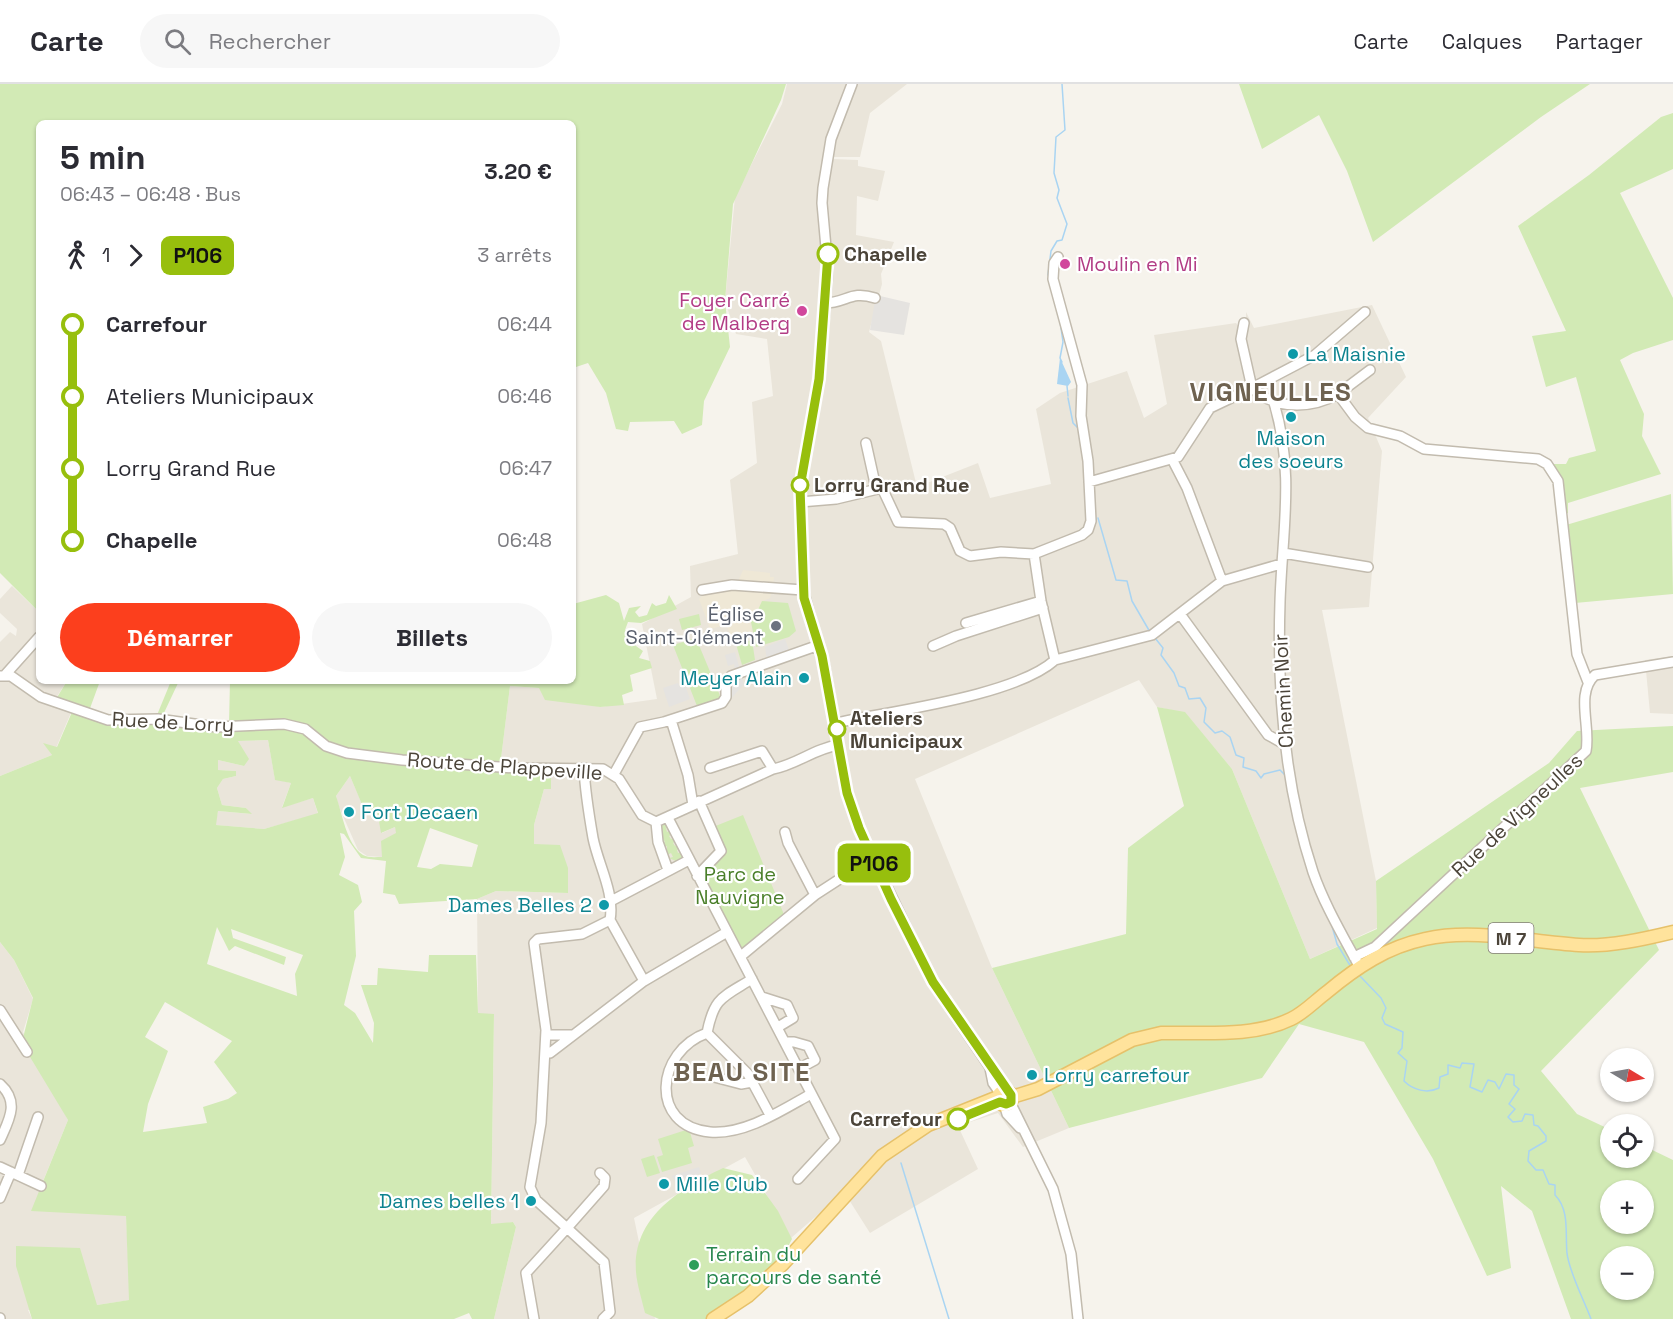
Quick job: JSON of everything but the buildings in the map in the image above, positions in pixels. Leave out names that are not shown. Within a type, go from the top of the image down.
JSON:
[{"type":"main road","name":"M 7","points":[[713,1319],[764,1282],[796,1251],[864,1173],[882,1156],[913,1135],[1004,1096],[1038,1089],[1132,1040],[1161,1033],[1268,1028],[1300,1015],[1355,966],[1410,942],[1445,935],[1513,938],[1582,945],[1646,939],[1673,932]]},
{"type":"street","points":[[852,84],[831,139],[823,188],[823,223],[828,264],[819,379],[801,476],[803,590],[819,645],[851,806],[872,858],[933,982],[988,1063],[1004,1096],[1006,1114],[1024,1132],[1053,1189],[1071,1254],[1078,1319]]},
{"type":"street","points":[[800,502],[836,499],[876,488],[886,492],[898,522],[944,524],[950,528],[964,554],[1034,554],[1082,536],[1088,530],[1091,521],[1081,416],[1082,385],[1053,279],[1054,263],[1058,257]]},
{"type":"street","points":[[824,303],[837,303],[855,294],[876,298]]},
{"type":"street","points":[[1089,482],[1178,457],[1210,408],[1315,354],[1365,312]]},
{"type":"street","points":[[1244,323],[1242,339],[1252,388],[1274,403],[1290,406],[1316,402],[1338,394],[1370,370]]},
{"type":"street","points":[[1338,394],[1355,417],[1368,428],[1400,436],[1424,449],[1524,457],[1547,464],[1558,481],[1577,654],[1588,682],[1595,675],[1673,662]]},
{"type":"street","name":"Chemin Noir","points":[[1274,403],[1287,474],[1287,510],[1281,564],[1279,646],[1286,745],[1313,871],[1355,966]]},
{"type":"street","points":[[866,443],[876,488]]},
{"type":"street","points":[[1172,459],[1186,488],[1222,581]]},
{"type":"street","points":[[1284,553],[1368,567]]},
{"type":"street","points":[[1034,554],[1042,604],[1055,660]]},
{"type":"street","points":[[836,723],[1001,687],[1033,675],[1055,660],[1152,635],[1222,581],[1281,564]]},
{"type":"street","points":[[702,590],[732,585],[803,590]]},
{"type":"street","points":[[966,624],[1042,604]]},
{"type":"street","points":[[933,646],[1042,604]]},
{"type":"street","points":[[1180,614],[1268,735],[1286,745]]},
{"type":"street","points":[[3,675],[36,640]]},
{"type":"street","points":[[614,774],[640,727],[671,720],[722,703],[726,697],[726,682],[731,676],[819,645]]},
{"type":"street","name":"Rue de Lorry","points":[[3,675],[17,679],[41,697],[108,720],[158,718],[216,728],[297,725],[316,737]]},
{"type":"street","name":"Rue de Vigneulles","points":[[1355,966],[1586,751],[1589,736],[1584,693],[1588,682]]},
{"type":"street","points":[[671,720],[696,803],[721,851],[697,876]]},
{"type":"street","name":"Route de Plappeville","points":[[316,737],[336,750],[402,760],[515,768],[603,768],[614,774],[642,815],[657,822]]},
{"type":"street","points":[[668,870],[658,842],[657,822],[772,769],[787,767],[830,746],[839,745]]},
{"type":"street","points":[[710,768],[762,751],[772,769]]},
{"type":"street","points":[[584,768],[593,838],[611,901],[610,920],[644,981]]},
{"type":"street","points":[[668,818],[835,1139],[798,1179]]},
{"type":"street","points":[[785,832],[788,843],[815,895]]},
{"type":"street","points":[[741,956],[815,895],[872,858]]},
{"type":"street","points":[[611,901],[689,860]]},
{"type":"street","points":[[603,1319],[609,1316],[610,1312],[604,1262],[536,1200],[530,1187],[541,1123],[546,1035],[535,940],[582,934],[610,920]]},
{"type":"street","points":[[545,1053],[550,1053],[644,981],[728,932]]},
{"type":"street","points":[[707,1033],[712,1010],[718,1000],[752,979]]},
{"type":"street","points":[[762,997],[787,1005],[793,1018],[778,1027]]},
{"type":"street","points":[[0,1010],[27,1052]]},
{"type":"street","points":[[707,1033],[747,1074],[770,1115]]},
{"type":"street","points":[[707,1033],[683,1045],[668,1070],[666,1090],[676,1114],[689,1125],[710,1132],[751,1125],[811,1094]]},
{"type":"street","points":[[546,1035],[573,1035]]},
{"type":"street","points":[[786,1042],[808,1046],[815,1060],[800,1068]]},
{"type":"street","points":[[988,1063],[1004,1096]]},
{"type":"street","points":[[714,1077],[741,1084],[752,1082]]},
{"type":"street","points":[[0,1084],[10,1096],[13,1105],[12,1114],[0,1140]]},
{"type":"street","points":[[0,1198],[15,1173],[38,1117]]},
{"type":"street","points":[[0,1167],[41,1186]]},
{"type":"street","points":[[534,1319],[526,1273],[604,1186],[605,1178],[600,1173]]},
{"type":"shaded area","points":[[787,84],[907,84],[870,113],[860,157],[833,157],[832,159],[858,160],[858,166],[885,171],[878,201],[857,196],[856,235],[894,242],[881,274],[882,284],[869,332],[881,341],[917,487],[978,463],[990,498],[1051,484],[1036,409],[1060,393],[1127,371],[1144,418],[1167,404],[1154,335],[1236,323],[1239,327],[1246,323],[1246,312],[1254,328],[1372,305],[1406,377],[1368,418],[1382,451],[1369,607],[1322,610],[1376,881],[1377,928],[1310,959],[1232,769],[1185,713],[1157,707],[1139,680],[915,779],[992,968],[1069,1128],[1023,1147],[998,1113],[958,1126],[978,1169],[870,1233],[844,1192],[791,1238],[745,1157],[634,1218],[655,1319],[494,1319],[516,1227],[513,1222],[491,1225],[494,1014],[478,1014],[477,899],[496,891],[568,893],[534,845],[534,825],[544,789],[515,771],[500,767],[510,686],[539,688],[600,707],[657,699],[642,624],[691,597],[690,566],[738,554],[730,480],[757,463],[752,402],[773,396],[767,339],[736,334],[725,301],[735,197],[782,104]]},
{"type":"shaded area","points":[[876,295],[910,303],[904,335],[870,330]]},
{"type":"shaded area","points":[[743,570],[770,573],[770,577],[774,577],[773,587],[770,598],[763,601],[759,610],[749,613],[754,638],[734,643],[726,625],[710,629],[699,599],[707,592],[720,588],[724,592],[735,588]]},
{"type":"shaded area","points":[[12,586],[36,609],[36,684],[65,684],[54,701],[73,708],[56,748],[45,744],[52,755],[0,776],[0,642],[10,632],[16,636],[17,629],[0,613],[0,599]]},
{"type":"shaded area","points":[[785,639],[790,653],[767,661],[765,647]]},
{"type":"shaded area","points":[[735,652],[744,684],[729,701],[722,693],[722,681],[735,670],[734,664],[728,666],[725,655]]},
{"type":"shaded area","points":[[1673,656],[1673,714],[1650,713],[1645,660]]},
{"type":"shaded area","points":[[678,683],[680,687],[685,685],[690,699],[669,707],[663,688]]},
{"type":"shaded area","points":[[268,740],[275,779],[291,783],[282,807],[313,798],[318,814],[264,829],[215,825],[218,811],[251,814],[246,808],[222,805],[217,788],[223,779],[236,776],[236,771],[218,770],[218,760],[244,766],[238,741]]},
{"type":"shaded area","points":[[350,776],[366,813],[377,810],[382,833],[395,827],[397,833],[382,857],[367,856],[358,850],[339,807],[336,796]]},
{"type":"shaded area","points":[[0,942],[14,960],[33,999],[23,1032],[68,1120],[41,1186],[126,1215],[130,1300],[28,1310],[32,1319],[0,1319]]},
{"type":"shaded area","points":[[699,1167],[701,1173],[675,1182],[672,1176]]},
{"type":"green space","points":[[0,84],[786,84],[781,100],[733,204],[725,301],[730,347],[704,401],[702,425],[682,434],[674,421],[630,422],[628,431],[616,429],[606,393],[588,363],[576,367],[576,120],[36,120],[36,609],[0,573]]},
{"type":"green space","points":[[1239,84],[1590,84],[1541,117],[1373,242],[1347,171],[1319,115],[1262,149]]},
{"type":"green space","points":[[1673,113],[1673,169],[1620,193],[1673,298],[1673,340],[1633,353],[1620,360],[1644,414],[1642,436],[1661,474],[1568,503],[1568,513],[1565,514],[1552,464],[1566,464],[1569,458],[1596,451],[1576,377],[1546,387],[1532,336],[1566,331],[1518,226],[1589,175],[1661,117]]},
{"type":"green space","points":[[1671,494],[1673,594],[1575,603],[1566,525]]},
{"type":"green space","points":[[606,595],[619,603],[624,621],[629,608],[641,606],[635,612],[639,617],[647,615],[652,603],[656,606],[666,603],[669,595],[677,609],[641,623],[628,622],[625,630],[634,635],[636,646],[643,651],[639,658],[650,661],[652,668],[630,675],[633,691],[622,695],[624,705],[600,707],[545,700],[539,688],[510,686],[500,767],[515,771],[551,773],[551,789],[544,789],[534,825],[534,844],[560,845],[568,868],[568,893],[496,891],[477,899],[399,904],[395,895],[383,893],[386,861],[361,858],[344,834],[340,833],[345,857],[339,875],[358,885],[362,902],[354,911],[356,956],[344,1005],[355,1013],[373,1043],[374,1023],[361,985],[377,985],[378,968],[428,972],[429,955],[476,955],[478,1013],[494,1014],[491,1224],[513,1222],[516,1227],[494,1319],[472,1319],[469,1313],[454,1319],[32,1319],[16,1266],[16,1246],[80,1248],[97,1305],[129,1300],[126,1216],[31,1211],[68,1120],[27,1052],[23,1038],[33,998],[14,960],[0,942],[0,776],[52,755],[43,743],[57,747],[72,712],[108,724],[158,721],[229,724],[230,684],[576,684],[576,603]],"holes":[[[268,740],[275,780],[291,783],[282,808],[313,798],[318,813],[264,829],[216,825],[218,811],[252,814],[246,808],[222,805],[217,788],[223,779],[236,776],[236,771],[218,770],[218,760],[244,766],[249,759],[238,741]],[[350,776],[366,814],[377,810],[381,833],[395,827],[396,833],[381,841],[382,857],[363,855],[352,843],[345,827],[336,796]],[[430,828],[478,845],[472,867],[440,864],[431,869],[417,867]],[[217,927],[229,951],[235,946],[284,965],[286,957],[233,938],[231,929],[303,955],[295,974],[297,996],[207,964]],[[165,1002],[232,1041],[214,1062],[237,1093],[228,1099],[203,1107],[207,1123],[143,1132],[148,1104],[168,1051],[145,1037]]]},
{"type":"green space","points":[[762,601],[788,603],[796,631],[789,637],[756,647],[749,612],[757,612]]},
{"type":"green space","points":[[699,614],[701,625],[682,630],[679,619]]},
{"type":"green space","points":[[696,638],[721,698],[697,706],[673,645]]},
{"type":"green space","points":[[752,640],[755,660],[742,665],[736,644]]},
{"type":"green space","points":[[65,684],[99,684],[89,711],[56,699]]},
{"type":"green space","points":[[170,684],[178,684],[163,715],[157,715]]},
{"type":"green space","points":[[1157,707],[1185,712],[1232,769],[1310,959],[1377,929],[1376,881],[1549,763],[1577,731],[1673,726],[1673,772],[1580,788],[1659,950],[1541,1071],[1577,1114],[1600,1125],[1600,1168],[1654,1168],[1654,1151],[1673,1160],[1673,1319],[1571,1319],[1532,1211],[1501,1186],[1511,1268],[1487,1276],[1433,1159],[1364,1042],[1299,1024],[1262,1078],[1069,1128],[992,968],[1126,934],[1128,848],[1184,806]]},
{"type":"green space","name":"Parc de Nauvigne","points":[[743,815],[785,917],[743,951],[740,950],[702,878],[706,869],[726,854],[713,827]]},
{"type":"green space","points":[[665,824],[669,826],[666,828],[667,832],[671,830],[673,834],[669,836],[671,839],[675,837],[677,841],[673,843],[675,846],[679,844],[678,853],[682,852],[682,859],[678,862],[669,858],[673,857],[671,853],[667,855],[667,846],[664,848],[662,844],[665,842],[663,839],[660,841],[659,835],[663,834],[663,830],[658,831],[659,827]]},
{"type":"green space","points":[[689,1129],[694,1146],[688,1148],[692,1163],[662,1172],[657,1157],[663,1155],[658,1139]]},
{"type":"green space","points":[[654,1155],[660,1173],[647,1177],[641,1159]]},
{"type":"green space","points":[[723,1168],[752,1175],[778,1211],[792,1239],[781,1260],[748,1290],[708,1319],[659,1319],[645,1313],[636,1272],[637,1253],[650,1220],[662,1207],[691,1185]]},
{"type":"water","points":[[1060,358],[1071,382],[1068,386],[1057,384]]},
{"type":"waterway","points":[[1048,275],[1051,251],[1057,241],[1062,240],[1067,224],[1057,198],[1059,190],[1054,173],[1056,137],[1065,130],[1062,84]]},
{"type":"waterway","points":[[1051,289],[1056,307]]},
{"type":"waterway","points":[[1059,314],[1063,342],[1060,358],[1062,362]]},
{"type":"waterway","points":[[1067,386],[1068,396]]},
{"type":"waterway","points":[[1068,398],[1073,423],[1079,429]]},
{"type":"waterway","points":[[1098,518],[1116,580],[1127,581],[1132,601],[1150,632]]},
{"type":"waterway","points":[[1155,638],[1163,648],[1161,655],[1174,673],[1179,686],[1185,688],[1189,699],[1200,698],[1206,708],[1204,722],[1215,733],[1222,731],[1230,737],[1236,755],[1244,758],[1243,767],[1256,771],[1261,778],[1264,774],[1280,770],[1285,775]]},
{"type":"waterway","points":[[1286,779],[1290,798]]},
{"type":"waterway","points":[[1304,857],[1317,895]]},
{"type":"waterway","points":[[1332,926],[1337,944],[1351,967]]},
{"type":"waterway","points":[[1359,975],[1381,998],[1386,1008],[1382,1018],[1385,1024],[1403,1032],[1402,1048],[1398,1053],[1407,1061],[1404,1081],[1412,1087],[1425,1091],[1439,1088],[1440,1077],[1448,1074],[1448,1065],[1460,1068],[1462,1063],[1474,1064],[1470,1087],[1482,1092],[1488,1080],[1495,1082],[1499,1089],[1506,1074],[1514,1075],[1514,1085],[1519,1089],[1509,1104],[1515,1109],[1508,1117],[1513,1122],[1522,1121],[1525,1114],[1533,1115],[1534,1125],[1538,1126],[1546,1136],[1546,1141],[1529,1151],[1528,1161],[1536,1170],[1543,1170],[1549,1184],[1555,1185],[1555,1195],[1565,1215],[1568,1261],[1591,1319]]},
{"type":"waterway","points":[[901,1163],[949,1319]]},
{"type":"bus line","name":"P106","points":[[828,254],[819,379],[800,487],[804,598],[822,656],[847,793],[859,828],[891,899],[933,982],[1006,1091],[1011,1095],[1011,1102],[1004,1104],[1000,1102],[958,1119]]},
{"type":"place","name":"Chapelle","points":[[828,254]]},
{"type":"place","name":"Moulin en Mi","points":[[1065,264]]},
{"type":"place","name":"Foyer Carré de Malberg","points":[[802,311]]},
{"type":"place","name":"La Maisnie","points":[[1293,354]]},
{"type":"place","name":"Maison des soeurs","points":[[1291,417]]},
{"type":"place","name":"Lorry Grand Rue","points":[[800,485]]},
{"type":"place","name":"Église Saint-Clément","points":[[776,626]]},
{"type":"place","name":"Meyer Alain","points":[[804,678]]},
{"type":"place","name":"Ateliers Municipaux","points":[[837,729]]},
{"type":"place","name":"Fort Decaen","points":[[349,812]]},
{"type":"place","name":"Dames Belles 2","points":[[604,905]]},
{"type":"place","name":"Lorry carrefour","points":[[1032,1075]]},
{"type":"place","name":"Carrefour","points":[[958,1119]]},
{"type":"place","name":"Mille Club","points":[[664,1184]]},
{"type":"place","name":"Dames belles 1","points":[[531,1201]]},
{"type":"place","name":"Terrain du parcours de santé","points":[[694,1265]]},
{"type":"district","name":"VIGNEULLES","points":[[1271,392]]},
{"type":"district","name":"BEAU SITE","points":[[742,1072]]}]
